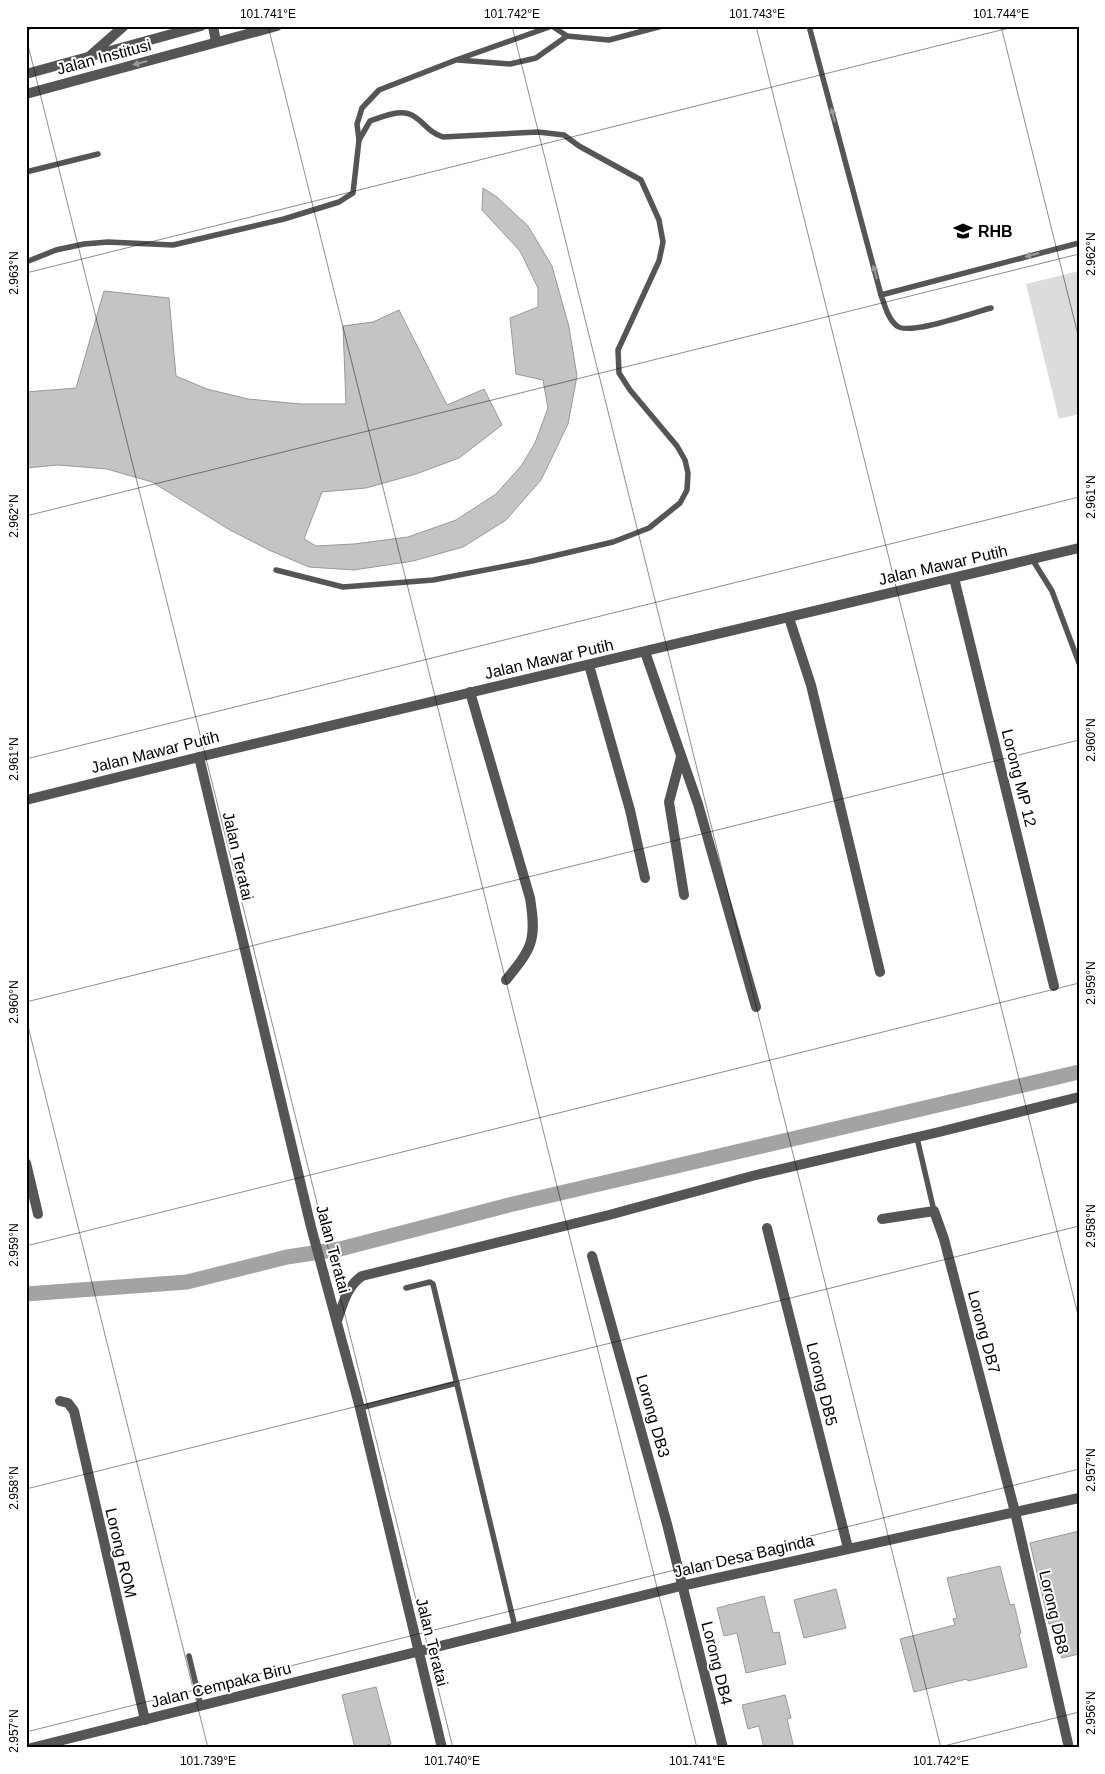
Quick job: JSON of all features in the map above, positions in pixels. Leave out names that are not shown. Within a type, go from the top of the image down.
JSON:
[{"type":"street","points":[[89,57],[124,26]]},
{"type":"street","name":"Jalan Institusi","points":[[26,74],[181,29],[201,26]]},
{"type":"street","points":[[213,26],[216,42]]},
{"type":"street","name":"Jalan Institusi","points":[[26,94],[277,26]]},
{"type":"street","points":[[181,29],[187,50]]},
{"type":"street","name":"Jalan Mawar Putih","points":[[26,800],[470,692],[1079,548]]},
{"type":"street","name":"Lorong MP 12","points":[[954,578],[1054,986]]},
{"type":"street","points":[[789,618],[811,685],[880,972]]},
{"type":"street","points":[[645,652],[698,804],[756,1007]]},
{"type":"street","points":[[589,665],[630,810],[645,878]]},
{"type":"street","points":[[470,692],[528,890],[533,914],[534,931],[532,944],[526,956],[506,980]]},
{"type":"street","points":[[681,756],[669,802],[684,895]]},
{"type":"street","name":"Jalan Teratai","points":[[199,757],[311,1227],[360,1408],[442,1748]]},
{"type":"street","points":[[337,1322],[353,1282],[362,1276],[609,1215],[752,1176],[917,1138],[1079,1097]]},
{"type":"street","points":[[26,1163],[38,1214]]},
{"type":"street","points":[[882,1219],[934,1211]]},
{"type":"street","name":"Lorong DB7","points":[[934,1211],[944,1239],[1015,1512]]},
{"type":"street","name":"Lorong DB5","points":[[767,1228],[848,1548]]},
{"type":"street","name":"Lorong DB3","points":[[592,1256],[668,1524],[682,1586]]},
{"type":"street","name":"Lorong ROM","points":[[60,1401],[68,1403],[74,1410],[145,1720]]},
{"type":"street","name":"Jalan Desa Baginda","points":[[418,1652],[682,1586],[1079,1498]]},
{"type":"street","name":"Lorong DB8","points":[[1015,1512],[1070,1748]]},
{"type":"street","name":"Lorong DB4","points":[[682,1586],[723,1748]]},
{"type":"street","name":"Jalan Cempaka Biru","points":[[31,1748],[418,1652]]},
{"type":"lane","points":[[26,262],[56,250],[84,244],[108,242],[173,245],[284,219],[339,202],[352,193],[359,140],[357,124],[362,108],[379,90],[552,26],[567,36],[609,40],[662,26]]},
{"type":"lane","points":[[809,26],[881,295],[890,318],[898,328],[907,330],[922,328],[991,308]]},
{"type":"lane","points":[[456,60],[510,64],[536,58],[567,36]]},
{"type":"lane","points":[[276,570],[343,587],[433,580],[532,561],[613,542],[649,528],[680,503],[687,490],[688,473],[685,460],[677,446],[619,374],[618,350],[659,261],[663,242],[659,220],[641,180],[579,146],[564,135],[538,132],[443,137],[433,134],[413,115],[396,113],[370,121],[359,140]]},
{"type":"lane","points":[[26,172],[98,154]]},
{"type":"lane","points":[[881,295],[1079,243]]},
{"type":"lane","points":[[1032,559],[1052,591],[1079,663]]},
{"type":"lane","points":[[917,1138],[934,1211]]},
{"type":"lane","points":[[406,1288],[430,1282],[433,1284],[515,1627]]},
{"type":"lane","points":[[360,1408],[457,1383]]},
{"type":"lane","points":[[189,1656],[201,1706]]},
{"type":"shaded area","points":[[1079,271],[1079,414],[1059,419],[1026,284]]},
{"type":"building","points":[[483,188],[497,197],[528,226],[552,266],[569,327],[577,376],[568,424],[541,480],[506,520],[463,547],[413,561],[354,570],[309,567],[269,550],[230,530],[152,482],[107,469],[58,465],[26,468],[26,392],[76,388],[104,291],[169,298],[176,376],[207,389],[248,399],[301,404],[346,404],[343,326],[373,322],[399,310],[447,405],[484,389],[502,425],[459,458],[416,474],[366,488],[322,492],[304,539],[316,546],[354,544],[408,537],[456,520],[496,494],[522,465],[535,443],[548,408],[543,380],[516,374],[510,318],[538,307],[538,288],[520,251],[482,210]]},
{"type":"building","points":[[1079,1531],[1079,1654],[1062,1658],[1054,1623],[1049,1624],[1030,1543]]},
{"type":"building","points":[[1000,1566],[1010,1605],[1014,1604],[1027,1667],[914,1692],[900,1639],[955,1625],[953,1619],[957,1618],[947,1578]]},
{"type":"building","points":[[836,1589],[846,1628],[804,1638],[794,1600]]},
{"type":"building","points":[[764,1596],[773,1633],[779,1632],[786,1664],[746,1673],[737,1633],[724,1636],[717,1608]]},
{"type":"building","points":[[376,1687],[391,1744],[376,1748],[355,1748],[342,1695]]},
{"type":"building","points":[[785,1695],[791,1718],[787,1719],[794,1748],[764,1748],[759,1726],[748,1729],[742,1705]]},
{"type":"waterway","points":[[26,1294],[187,1282],[287,1257],[340,1249],[509,1205],[1079,1072]]},
{"type":"place","name":"RHB","points":[[963,231]]}]
